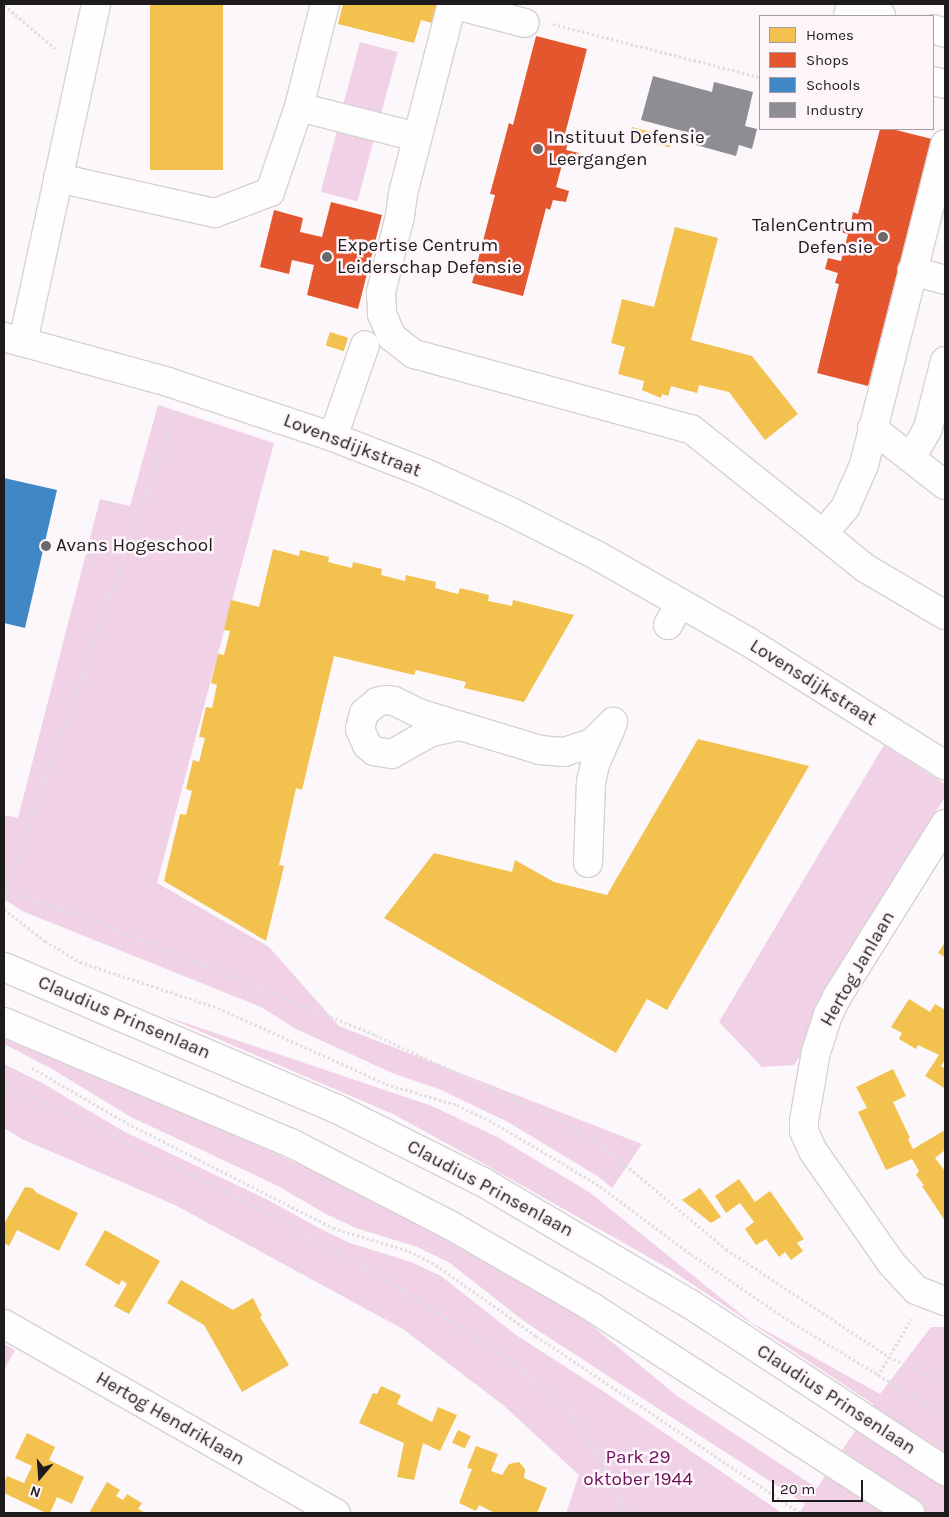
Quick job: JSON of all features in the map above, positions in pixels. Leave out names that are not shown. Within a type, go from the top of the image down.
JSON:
[{"type":"main road","points":[[14,339],[58,178],[96,4]]},
{"type":"main road","points":[[58,178],[215,213],[270,192],[299,106],[325,4]]},
{"type":"main road","points":[[525,24],[452,4],[380,292],[382,314],[392,337],[414,354],[692,429],[865,568],[945,615]]},
{"type":"main road","points":[[848,15],[850,8],[877,15]]},
{"type":"main road","points":[[299,106],[417,138]]},
{"type":"main road","points":[[823,534],[845,508],[864,465],[945,144]]},
{"type":"main road","points":[[912,271],[945,280]]},
{"type":"main road","name":"Lovensdijkstraat","points":[[14,339],[184,387],[333,437],[423,472],[512,512],[598,556],[674,614],[748,642],[945,765]]},
{"type":"main road","points":[[333,437],[365,345]]},
{"type":"main road","points":[[911,458],[928,428],[945,361]]},
{"type":"main road","points":[[872,428],[945,485]]},
{"type":"main road","points":[[458,726],[540,750],[564,752],[592,743],[613,722],[595,764],[591,782],[588,863]]},
{"type":"main road","name":"Hertog Janlaan","points":[[935,1298],[907,1282],[891,1264],[812,1151],[804,1131],[804,1112],[816,1052],[833,1006],[945,824]]},
{"type":"main road","name":"Claudius Prinsenlaan","points":[[4,967],[336,1109],[481,1181],[690,1304],[945,1471]]},
{"type":"main road","points":[[4,1022],[293,1144],[450,1225],[592,1307],[910,1513]]},
{"type":"main road","name":"Hertog Hendriklaan","points":[[4,1324],[336,1513]]},
{"type":"path","points":[[4,5],[81,71]]},
{"type":"path","points":[[525,24],[545,22],[759,77]]},
{"type":"path","points":[[4,896],[184,387]]},
{"type":"path","points":[[5,890],[85,917],[375,1035],[562,1121],[610,1152],[726,1249],[889,1357],[945,1382]]},
{"type":"path","points":[[28,1066],[127,1123],[333,1228],[408,1252],[436,1265],[536,1336],[800,1513]]},
{"type":"path","points":[[4,1084],[90,1124],[270,1214],[403,1290],[507,1357],[570,1411],[606,1468],[624,1513]]},
{"type":"path","points":[[878,1376],[889,1357],[935,1298]]},
{"type":"green space","points":[[360,42],[398,52],[380,118],[342,108]]},
{"type":"green space","points":[[338,127],[375,137],[357,202],[321,192]]},
{"type":"green space","points":[[158,405],[274,443],[157,883],[269,947],[339,1026],[642,1144],[612,1188],[599,1177],[508,1122],[439,1089],[392,1073],[294,1028],[261,1007],[22,911],[4,899],[4,815],[18,818],[100,499],[130,506]]},
{"type":"green space","points":[[884,745],[945,784],[945,797],[823,992],[806,1047],[794,1065],[762,1067],[719,1022]]},
{"type":"green space","points":[[162,1015],[432,1106],[499,1138],[589,1192],[752,1323],[880,1394],[931,1327],[945,1327],[945,1513],[799,1513],[805,1504],[525,1322],[450,1263],[417,1247],[356,1228],[326,1214],[276,1185],[131,1117],[52,1069],[4,1044],[4,1039],[223,1129],[453,1238],[566,1304],[677,1396],[817,1488],[873,1404],[668,1268],[393,1114]]},
{"type":"green space","name":"Park 29 oktober 1944","points":[[4,1064],[44,1084],[123,1131],[268,1200],[319,1228],[350,1243],[411,1262],[441,1276],[516,1335],[600,1389],[782,1513],[566,1513],[579,1475],[503,1405],[403,1329],[175,1205],[22,1139],[4,1128]]},
{"type":"green space","points":[[4,1344],[15,1350],[4,1370]]},
{"type":"building: Homes","points":[[150,4],[223,4],[223,170],[150,170]]},
{"type":"building: Homes","points":[[343,4],[437,4],[432,23],[421,20],[414,43],[338,24]]},
{"type":"building: Homes","points":[[632,127],[673,138],[670,148],[629,137]]},
{"type":"building: Homes","points":[[675,227],[718,238],[691,340],[752,356],[798,414],[765,440],[729,392],[699,385],[697,393],[671,386],[668,396],[662,394],[661,398],[642,390],[644,381],[618,374],[625,347],[611,343],[622,299],[654,307]]},
{"type":"building: Homes","points":[[330,332],[348,338],[344,351],[326,345]]},
{"type":"building: Homes","points":[[273,549],[299,556],[300,550],[329,557],[328,562],[352,568],[353,562],[382,569],[381,575],[405,581],[406,575],[436,582],[435,588],[458,594],[460,588],[489,595],[488,601],[512,606],[513,600],[574,615],[524,702],[464,688],[466,682],[416,670],[414,675],[334,656],[302,790],[296,788],[279,865],[284,866],[266,941],[164,881],[180,814],[186,815],[192,791],[186,789],[193,760],[199,762],[205,738],[199,737],[206,707],[212,708],[217,685],[211,683],[218,654],[224,655],[230,631],[224,630],[231,600],[259,607]]},
{"type":"building: Homes","points":[[698,739],[809,766],[667,1010],[647,999],[616,1053],[384,918],[434,853],[512,872],[515,860],[554,882],[607,895]]},
{"type":"building: Homes","points":[[945,942],[945,957],[938,953]]},
{"type":"building: Homes","points":[[909,999],[930,1012],[935,1004],[945,1010],[945,1060],[941,1066],[945,1069],[944,1088],[925,1076],[939,1055],[918,1045],[916,1049],[899,1039],[902,1033],[891,1027]]},
{"type":"building: Homes","points":[[893,1069],[906,1096],[893,1102],[910,1138],[908,1139],[913,1149],[945,1130],[945,1150],[935,1158],[945,1171],[945,1221],[916,1175],[919,1171],[912,1159],[886,1170],[858,1112],[867,1108],[856,1087]]},
{"type":"building: Homes","points":[[739,1179],[755,1202],[770,1191],[804,1239],[797,1243],[803,1251],[791,1260],[785,1252],[779,1257],[766,1239],[756,1245],[745,1229],[754,1222],[740,1203],[726,1213],[715,1196]]},
{"type":"building: Homes","points":[[25,1187],[32,1188],[37,1193],[78,1213],[59,1251],[17,1230],[9,1246],[4,1243],[4,1224]]},
{"type":"building: Homes","points":[[700,1188],[721,1217],[711,1223],[682,1200]]},
{"type":"building: Homes","points":[[105,1230],[160,1261],[129,1314],[114,1306],[127,1284],[122,1280],[119,1285],[85,1265]]},
{"type":"building: Homes","points":[[181,1280],[233,1310],[253,1298],[262,1316],[260,1317],[289,1365],[242,1392],[204,1325],[167,1303]]},
{"type":"building: Homes","points":[[381,1386],[401,1395],[397,1404],[432,1422],[438,1407],[457,1415],[440,1451],[423,1443],[414,1480],[397,1477],[404,1443],[359,1423],[373,1393],[377,1394]]},
{"type":"building: Homes","points":[[458,1430],[471,1436],[465,1449],[452,1443]]},
{"type":"building: Homes","points":[[27,1433],[55,1447],[49,1460],[84,1477],[72,1504],[57,1497],[50,1513],[46,1513],[4,1493],[4,1483],[7,1476],[24,1483],[32,1466],[15,1458]]},
{"type":"building: Homes","points":[[476,1446],[498,1454],[491,1471],[502,1475],[509,1464],[519,1462],[525,1469],[524,1478],[547,1488],[537,1513],[495,1513],[479,1505],[476,1511],[459,1503],[472,1469],[467,1468]]},
{"type":"building: Homes","points":[[107,1482],[120,1490],[116,1496],[123,1500],[127,1494],[142,1503],[138,1509],[146,1513],[89,1513]]},
{"type":"building: Shops","points":[[536,36],[587,49],[564,138],[569,139],[566,150],[579,153],[576,164],[563,161],[556,187],[569,191],[566,202],[553,200],[550,210],[546,208],[523,296],[472,283],[495,195],[490,194],[509,123],[513,125]]},
{"type":"building: Shops","points":[[880,130],[896,130],[932,139],[909,227],[913,228],[895,299],[891,298],[868,386],[817,373],[839,284],[835,283],[838,273],[825,269],[828,258],[841,261],[848,234],[835,231],[837,220],[851,223],[853,212],[858,214]]},
{"type":"building: Shops","points":[[331,202],[382,215],[358,309],[307,295],[314,265],[292,260],[289,274],[260,267],[274,210],[303,218],[300,232],[322,237]]},
{"type":"building: Schools","points":[[4,478],[57,490],[25,628],[4,623]]},
{"type":"building: Industry","points":[[653,76],[712,92],[714,82],[753,92],[745,126],[757,129],[752,149],[739,145],[736,156],[696,145],[698,135],[641,120]]},
{"type":"place","name":"Instituut Defensie Leergangen","points":[[538,149]]},
{"type":"place","name":"TalenCentrum Defensie","points":[[883,237]]},
{"type":"place","name":"Expertise Centrum Leiderschap Defensie","points":[[327,257]]},
{"type":"place","name":"Avans Hogeschool","points":[[46,546]]}]
